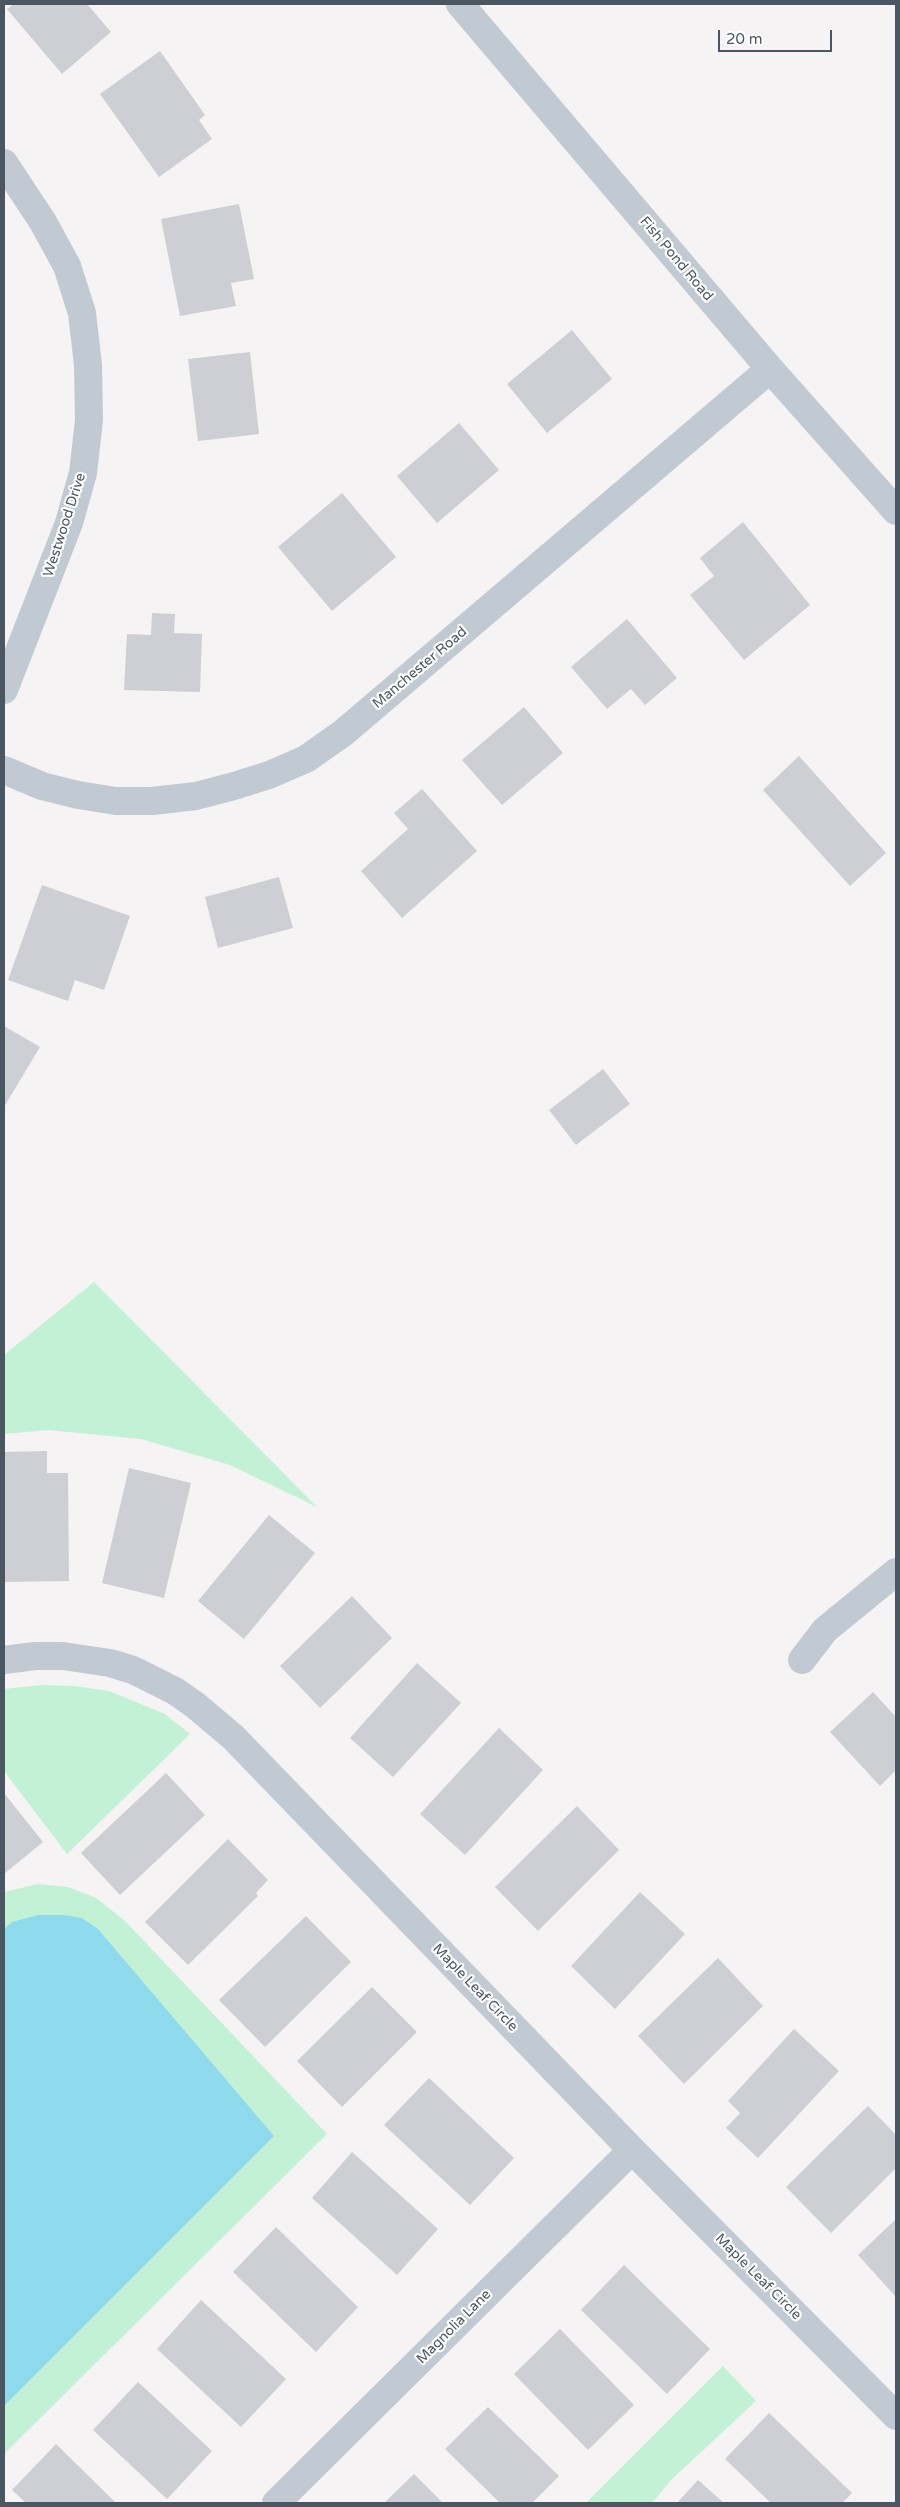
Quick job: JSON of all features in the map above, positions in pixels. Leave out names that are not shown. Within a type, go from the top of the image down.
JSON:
[{"type":"street","name":"Fish Pond Road","points":[[460,4],[770,369],[896,511]]},
{"type":"street","name":"Westwood Drive","points":[[4,163],[43,222],[67,266],[82,313],[88,365],[89,420],[83,473],[69,523],[4,690]]},
{"type":"street","name":"Manchester Road","points":[[4,770],[42,786],[78,795],[116,801],[152,801],[196,796],[234,786],[269,775],[306,759],[343,733],[770,369]]},
{"type":"street","points":[[802,1660],[825,1630],[896,1572]]},
{"type":"street","name":"Maple Leaf Circle","points":[[4,1660],[35,1656],[63,1656],[110,1663],[133,1670],[175,1691],[233,1737],[632,2150],[896,2416]]},
{"type":"street","name":"Magnolia Lane","points":[[276,2503],[632,2150]]},
{"type":"green space","points":[[94,1282],[317,1507],[230,1465],[141,1439],[48,1430],[4,1434],[4,1355]]},
{"type":"green space","points":[[41,1685],[74,1686],[109,1691],[165,1714],[190,1734],[67,1854],[4,1771],[4,1689]]},
{"type":"green space","points":[[38,1884],[68,1887],[96,1898],[125,1921],[327,2134],[4,2454],[4,1892]]},
{"type":"green space","points":[[723,2366],[756,2401],[671,2480],[652,2503],[586,2503]]},
{"type":"water","points":[[38,1915],[64,1915],[82,1918],[98,1929],[274,2136],[4,2406],[4,1929],[12,1922]]},
{"type":"building","points":[[14,4],[87,4],[111,32],[62,74],[7,9]]},
{"type":"building","points":[[160,51],[205,115],[199,120],[212,139],[159,177],[100,94]]},
{"type":"building","points":[[239,204],[254,279],[231,283],[236,306],[180,316],[161,219]]},
{"type":"building","points":[[572,330],[612,379],[547,433],[507,384]]},
{"type":"building","points":[[250,352],[259,434],[198,441],[188,359]]},
{"type":"building","points":[[459,423],[499,470],[437,523],[397,476]]},
{"type":"building","points":[[342,493],[396,557],[332,611],[278,547]]},
{"type":"building","points":[[743,522],[810,605],[744,660],[690,595],[714,576],[700,558]]},
{"type":"building","points":[[152,613],[175,614],[174,633],[202,634],[200,692],[124,690],[127,634],[151,635]]},
{"type":"building","points":[[627,619],[677,678],[645,705],[631,689],[607,709],[571,667]]},
{"type":"building","points":[[524,707],[563,753],[502,805],[462,760]]},
{"type":"building","points":[[799,756],[886,853],[850,886],[763,790]]},
{"type":"building","points":[[422,789],[477,851],[402,918],[361,871],[408,829],[394,813]]},
{"type":"building","points":[[279,877],[293,928],[218,948],[205,897]]},
{"type":"building","points":[[42,885],[130,916],[104,990],[75,980],[68,1001],[8,980]]},
{"type":"building","points":[[4,1026],[40,1047],[4,1107]]},
{"type":"building","points":[[603,1069],[630,1104],[576,1145],[549,1110]]},
{"type":"building","points":[[47,1451],[47,1473],[68,1473],[69,1581],[5,1582],[4,1452]]},
{"type":"building","points":[[129,1468],[191,1483],[164,1598],[102,1583]]},
{"type":"building","points":[[269,1515],[315,1553],[244,1639],[198,1601]]},
{"type":"building","points":[[352,1596],[392,1638],[320,1708],[280,1666]]},
{"type":"building","points":[[417,1663],[461,1703],[393,1777],[350,1738]]},
{"type":"building","points":[[873,1692],[896,1717],[896,1770],[880,1786],[830,1732]]},
{"type":"building","points":[[499,1728],[543,1770],[465,1855],[420,1814]]},
{"type":"building","points":[[166,1773],[205,1815],[120,1895],[81,1853]]},
{"type":"building","points":[[4,1793],[43,1842],[4,1874]]},
{"type":"building","points":[[577,1806],[619,1850],[538,1931],[495,1887]]},
{"type":"building","points":[[228,1839],[268,1880],[256,1893],[258,1896],[188,1965],[145,1922]]},
{"type":"building","points":[[640,1892],[685,1934],[615,2009],[571,1966]]},
{"type":"building","points":[[306,1916],[351,1962],[265,2047],[219,2000]]},
{"type":"building","points":[[718,1958],[763,2006],[684,2084],[638,2036]]},
{"type":"building","points":[[372,1987],[417,2032],[342,2107],[297,2061]]},
{"type":"building","points":[[794,2029],[839,2071],[758,2158],[726,2128],[740,2113],[728,2101]]},
{"type":"building","points":[[429,2078],[514,2158],[470,2205],[384,2125]]},
{"type":"building","points":[[868,2106],[896,2135],[896,2168],[831,2233],[786,2187]]},
{"type":"building","points":[[352,2152],[438,2229],[397,2275],[312,2198]]},
{"type":"building","points":[[896,2219],[896,2297],[858,2255]]},
{"type":"building","points":[[276,2227],[358,2307],[316,2352],[233,2272]]},
{"type":"building","points":[[624,2265],[710,2349],[667,2394],[581,2310]]},
{"type":"building","points":[[201,2300],[286,2379],[241,2427],[157,2349]]},
{"type":"building","points":[[560,2329],[634,2405],[588,2450],[514,2374]]},
{"type":"building","points":[[138,2382],[212,2451],[167,2499],[93,2430]]},
{"type":"building","points":[[488,2407],[559,2476],[532,2503],[500,2503],[445,2449]]},
{"type":"building","points":[[769,2413],[852,2493],[842,2503],[771,2503],[725,2459]]},
{"type":"building","points":[[56,2444],[116,2503],[26,2503],[12,2490]]},
{"type":"building","points":[[414,2474],[443,2503],[384,2503]]},
{"type":"building","points":[[698,2480],[724,2503],[677,2503]]}]
